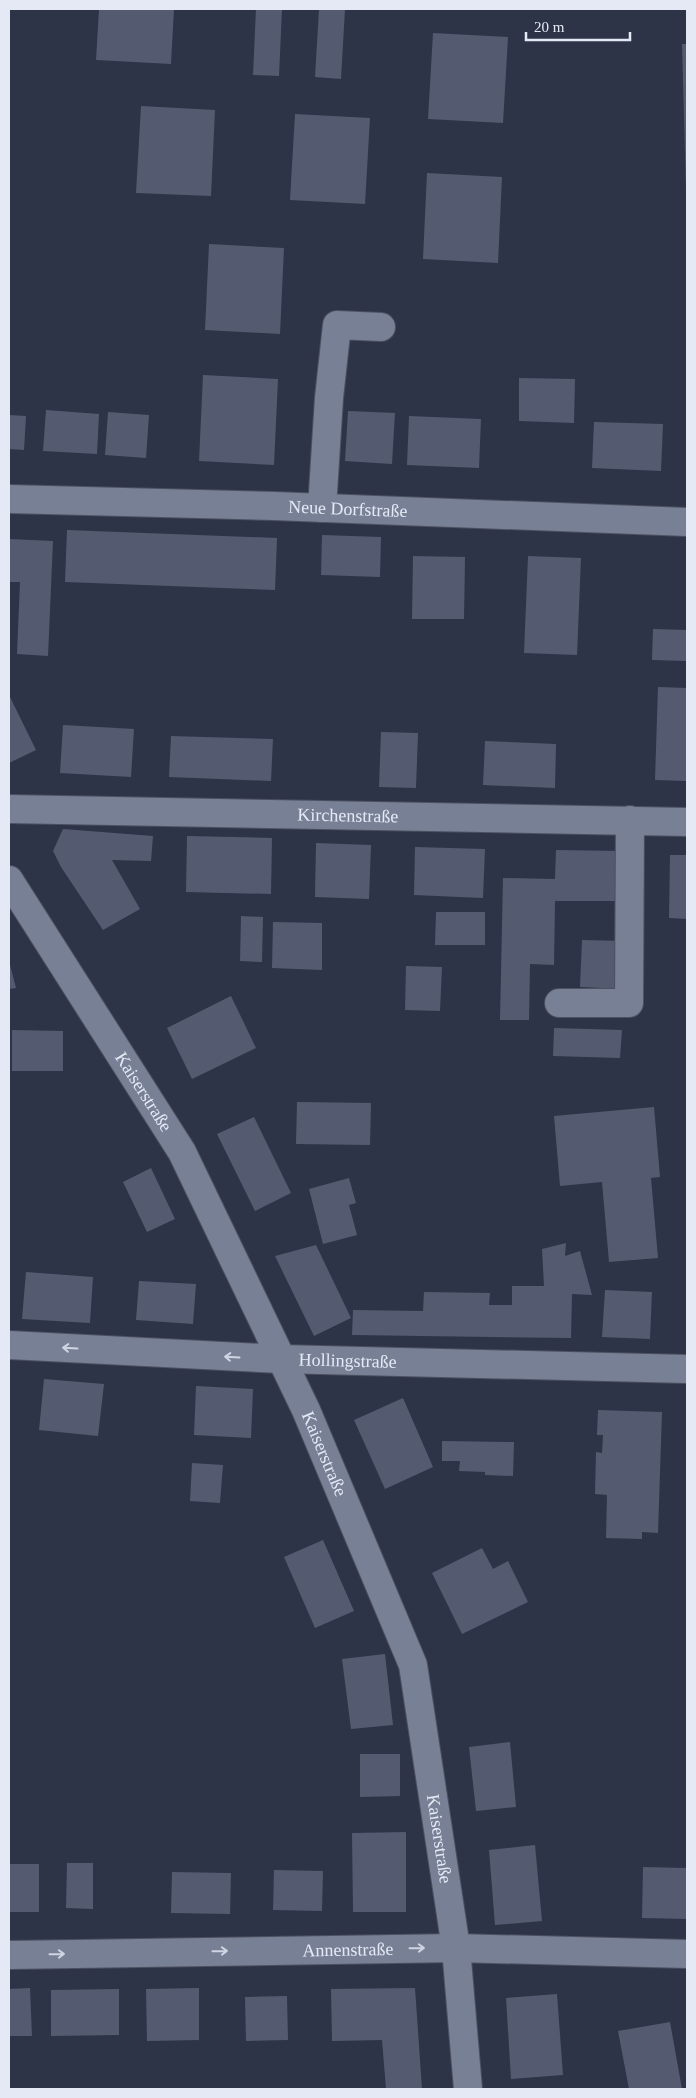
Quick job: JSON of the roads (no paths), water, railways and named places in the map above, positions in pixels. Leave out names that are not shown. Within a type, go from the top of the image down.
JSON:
[{"type":"street","points":[[322,508],[329,398],[337,325],[381,327]]},
{"type":"street","name":"Neue Dorfstraße","points":[[9,499],[322,508],[687,522]]},
{"type":"street","name":"Kirchenstraße","points":[[9,809],[687,822]]},
{"type":"street","points":[[559,1003],[629,1004],[630,820]]},
{"type":"street","name":"Kaiserstraße","points":[[9,880],[182,1152],[306,1410],[413,1665],[456,1948],[468,2089]]},
{"type":"street","name":"Hollingstraße","points":[[9,1345],[281,1359],[687,1370]]},
{"type":"street","name":"Annenstraße","points":[[9,1955],[456,1948],[687,1954]]}]
